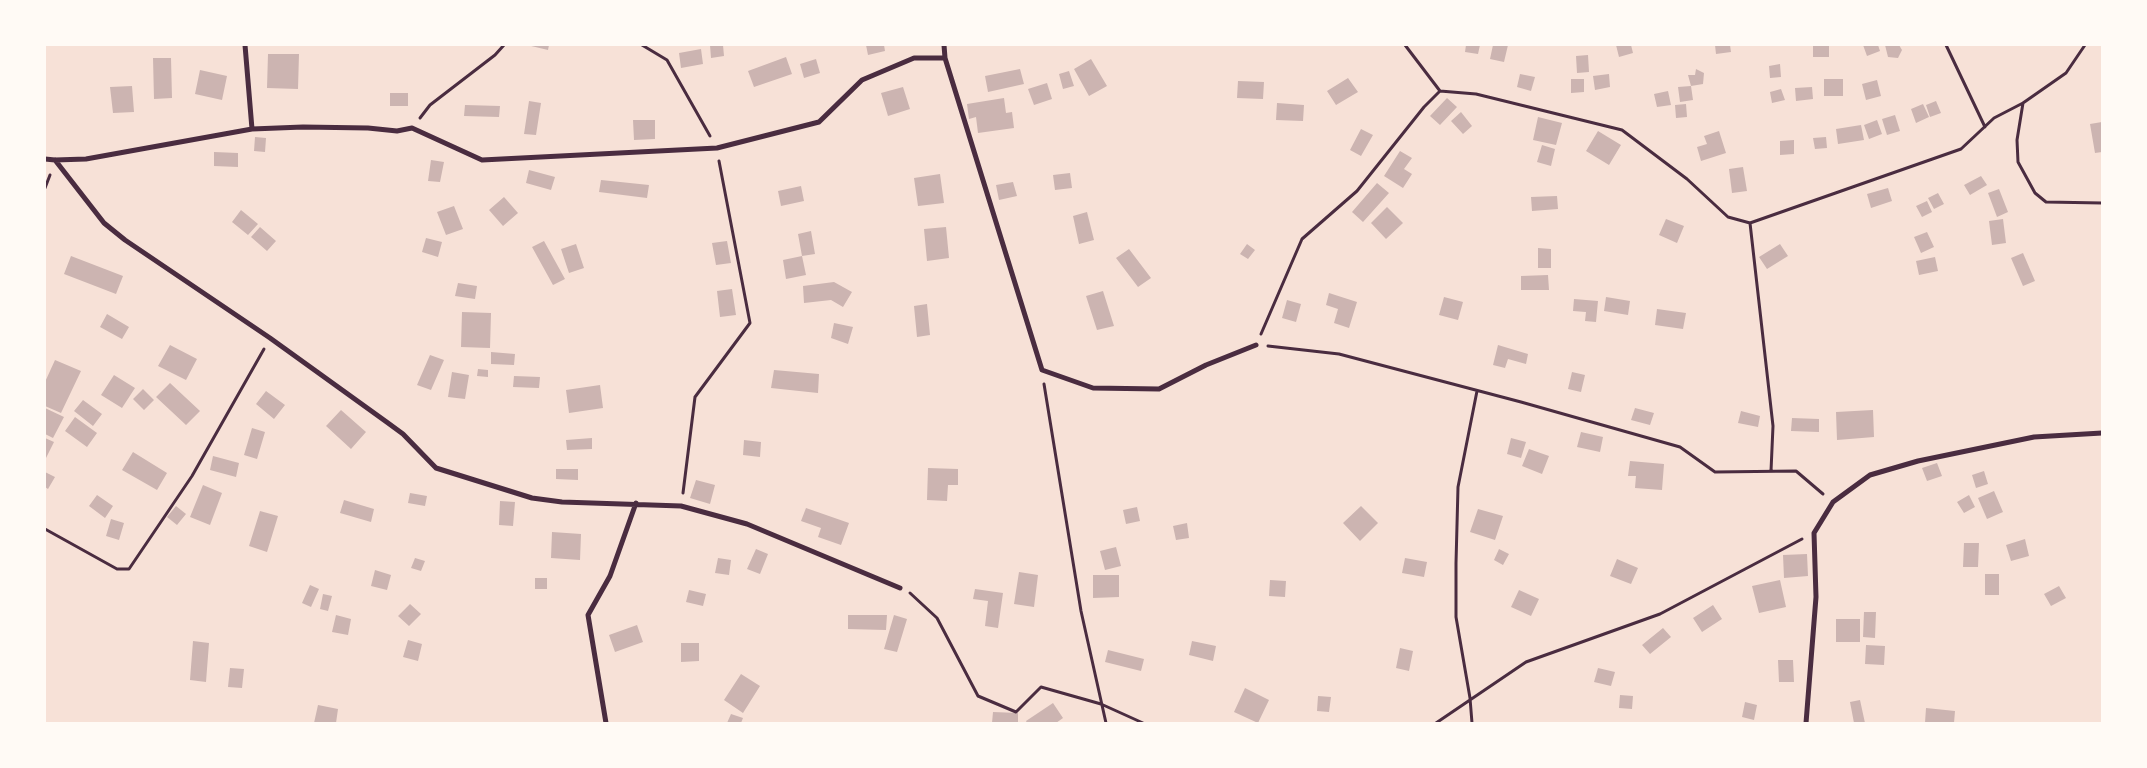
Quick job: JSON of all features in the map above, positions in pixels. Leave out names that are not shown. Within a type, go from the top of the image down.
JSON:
[{"type":"street","points":[[245,45],[252,129]]},
{"type":"street","points":[[944,45],[945,58],[1042,370],[1093,388],[1159,389],[1206,366],[1256,345]]},
{"type":"street","points":[[45,158],[55,160],[111,155],[252,129],[368,128],[397,131],[412,128],[482,160],[717,148],[819,122],[862,80],[914,58],[945,58]]},
{"type":"street","points":[[55,160],[86,201],[111,228],[270,338],[396,429],[427,462],[441,471],[532,498],[562,502],[681,506],[747,524],[900,588]]},
{"type":"street","points":[[1806,723],[1816,597],[1814,532],[1833,502],[1870,475],[1918,461],[2034,437],[2102,433]]},
{"type":"street","points":[[606,723],[588,615],[610,576],[636,504]]},
{"type":"path","points":[[412,128],[430,105],[495,55],[504,45]]},
{"type":"path","points":[[642,45],[667,60],[717,148],[750,323],[695,397],[681,506]]},
{"type":"path","points":[[1405,45],[1440,91],[1476,94],[1622,130],[1687,179],[1728,217],[1750,223],[1961,149],[1994,118],[2023,103],[2066,73],[2085,45]]},
{"type":"path","points":[[1946,45],[1984,126]]},
{"type":"path","points":[[1440,91],[1424,107],[1357,191],[1302,239],[1256,345],[1339,354],[1477,390],[1680,447],[1715,472],[1796,471],[1833,502]]},
{"type":"path","points":[[2023,103],[2016,140],[2018,162],[2035,193],[2046,202],[2102,202]]},
{"type":"path","points":[[1750,223],[1773,426],[1771,471]]},
{"type":"path","points":[[45,529],[117,569],[129,569],[192,476],[270,338]]},
{"type":"path","points":[[1042,370],[1080,611],[1106,723]]},
{"type":"path","points":[[1472,723],[1470,698],[1456,617],[1456,563],[1458,488],[1477,390]]},
{"type":"path","points":[[1436,723],[1470,698],[1526,662],[1660,614],[1814,532]]},
{"type":"path","points":[[900,588],[916,597],[937,618],[978,696],[1016,712],[1041,687],[1101,704],[1143,723]]},
{"type":"building","points":[[527,45],[549,45],[548,50]]},
{"type":"building","points":[[710,45],[723,45],[724,56],[711,58]]},
{"type":"building","points":[[866,45],[884,45],[885,51],[868,55]]},
{"type":"building","points":[[1466,45],[1480,45],[1478,54],[1465,52]]},
{"type":"building","points":[[1493,45],[1508,45],[1504,62],[1490,59]]},
{"type":"building","points":[[1616,45],[1631,45],[1633,53],[1619,57]]},
{"type":"building","points":[[1715,45],[1730,45],[1731,52],[1716,54]]},
{"type":"building","points":[[1813,45],[1829,45],[1829,57],[1813,57]]},
{"type":"building","points":[[1863,45],[1878,45],[1880,51],[1867,56]]},
{"type":"building","points":[[1885,45],[1899,45],[1902,50],[1898,58],[1888,57]]},
{"type":"building","points":[[701,49],[703,64],[681,68],[679,53]]},
{"type":"building","points":[[268,54],[299,54],[298,89],[267,88]]},
{"type":"building","points":[[1588,55],[1589,72],[1577,73],[1576,56]]},
{"type":"building","points":[[786,57],[792,74],[754,87],[748,71]]},
{"type":"building","points":[[153,58],[171,58],[172,98],[154,99]]},
{"type":"building","points":[[816,59],[820,73],[804,78],[800,64]]},
{"type":"building","points":[[1091,59],[1107,86],[1089,96],[1074,69]]},
{"type":"building","points":[[1780,64],[1781,77],[1770,78],[1769,66]]},
{"type":"building","points":[[1020,69],[1024,84],[988,92],[985,76]]},
{"type":"building","points":[[1696,69],[1704,73],[1703,84],[1691,86],[1688,75],[1695,75]]},
{"type":"building","points":[[200,70],[227,76],[222,100],[195,94]]},
{"type":"building","points":[[1069,71],[1074,86],[1063,89],[1059,74]]},
{"type":"building","points":[[1520,74],[1535,77],[1531,91],[1517,87]]},
{"type":"building","points":[[1609,74],[1610,87],[1595,90],[1593,76]]},
{"type":"building","points":[[1348,78],[1358,92],[1336,105],[1327,91]]},
{"type":"building","points":[[1571,79],[1584,79],[1584,92],[1571,93]]},
{"type":"building","points":[[1824,79],[1843,79],[1843,96],[1824,96]]},
{"type":"building","points":[[1877,80],[1881,96],[1866,100],[1862,84]]},
{"type":"building","points":[[1238,81],[1264,82],[1263,99],[1237,98]]},
{"type":"building","points":[[1047,83],[1052,99],[1034,105],[1028,89]]},
{"type":"building","points":[[132,86],[134,112],[113,113],[110,87]]},
{"type":"building","points":[[1691,86],[1693,100],[1680,102],[1678,87]]},
{"type":"building","points":[[903,87],[910,109],[888,116],[881,93]]},
{"type":"building","points":[[1812,87],[1813,99],[1796,101],[1795,88]]},
{"type":"building","points":[[1781,89],[1785,100],[1772,103],[1770,92]]},
{"type":"building","points":[[1668,91],[1671,105],[1657,107],[1654,94]]},
{"type":"building","points":[[390,93],[408,93],[408,106],[390,106]]},
{"type":"building","points":[[1004,98],[1006,113],[1012,112],[1014,128],[978,133],[976,117],[969,119],[967,104]]},
{"type":"building","points":[[1447,98],[1457,107],[1440,125],[1430,116]]},
{"type":"building","points":[[529,101],[541,103],[536,135],[524,134]]},
{"type":"building","points":[[1936,101],[1941,113],[1930,117],[1926,105]]},
{"type":"building","points":[[1277,103],[1304,105],[1303,121],[1276,120]]},
{"type":"building","points":[[1686,104],[1687,117],[1676,118],[1675,105]]},
{"type":"building","points":[[1923,104],[1929,117],[1916,123],[1911,109]]},
{"type":"building","points":[[465,105],[500,106],[499,117],[464,116]]},
{"type":"building","points":[[1461,112],[1472,126],[1463,134],[1451,121]]},
{"type":"building","points":[[1895,115],[1900,131],[1887,135],[1882,119]]},
{"type":"building","points":[[1538,117],[1562,123],[1556,145],[1533,140]]},
{"type":"building","points":[[633,120],[655,120],[655,139],[634,140]]},
{"type":"building","points":[[1877,120],[1882,134],[1869,139],[1864,125]]},
{"type":"building","points":[[2102,122],[2102,152],[2095,153],[2090,124]]},
{"type":"building","points":[[1861,125],[1864,140],[1838,144],[1836,129]]},
{"type":"building","points":[[1361,129],[1373,135],[1361,156],[1350,150]]},
{"type":"building","points":[[1598,131],[1621,145],[1609,165],[1586,151]]},
{"type":"building","points":[[1719,131],[1726,153],[1701,161],[1697,147],[1707,144],[1704,136]]},
{"type":"building","points":[[255,137],[266,138],[265,152],[254,151]]},
{"type":"building","points":[[1826,137],[1827,148],[1815,149],[1813,138]]},
{"type":"building","points":[[1794,140],[1794,154],[1780,155],[1780,141]]},
{"type":"building","points":[[1542,145],[1555,149],[1551,166],[1537,162]]},
{"type":"building","points":[[1400,151],[1412,158],[1404,169],[1412,174],[1403,188],[1384,176]]},
{"type":"building","points":[[214,152],[238,153],[238,167],[214,166]]},
{"type":"building","points":[[431,160],[444,162],[440,182],[428,181]]},
{"type":"building","points":[[1743,167],[1747,191],[1732,193],[1729,169]]},
{"type":"building","points":[[529,170],[555,177],[551,190],[526,183]]},
{"type":"building","points":[[1070,173],[1072,188],[1055,190],[1053,175]]},
{"type":"building","points":[[940,174],[944,203],[918,206],[914,178]]},
{"type":"building","points":[[1981,176],[1987,185],[1970,195],[1964,185]]},
{"type":"building","points":[[601,180],[649,185],[647,198],[599,192]]},
{"type":"building","points":[[1013,182],[1017,196],[999,200],[996,185]]},
{"type":"building","points":[[1377,183],[1389,193],[1363,222],[1352,212]]},
{"type":"building","points":[[801,186],[804,201],[781,206],[778,191]]},
{"type":"building","points":[[1888,188],[1892,201],[1871,208],[1867,194]]},
{"type":"building","points":[[1999,189],[2008,212],[1997,217],[1988,193]]},
{"type":"building","points":[[1938,193],[1944,204],[1934,209],[1928,198]]},
{"type":"building","points":[[1557,196],[1558,209],[1532,211],[1531,197]]},
{"type":"building","points":[[504,197],[518,213],[503,226],[489,210]]},
{"type":"building","points":[[1927,201],[1932,212],[1922,217],[1916,206]]},
{"type":"building","points":[[454,206],[463,229],[446,235],[437,212]]},
{"type":"building","points":[[1387,207],[1403,223],[1386,239],[1371,223]]},
{"type":"building","points":[[241,210],[258,224],[248,235],[232,222]]},
{"type":"building","points":[[1087,212],[1094,240],[1079,244],[1073,216]]},
{"type":"building","points":[[1666,219],[1684,226],[1677,243],[1659,235]]},
{"type":"building","points":[[2003,219],[2006,243],[1992,245],[1989,221]]},
{"type":"building","points":[[260,227],[276,241],[267,251],[251,237]]},
{"type":"building","points":[[946,227],[949,258],[927,261],[924,229]]},
{"type":"building","points":[[811,231],[815,254],[802,256],[798,234]]},
{"type":"building","points":[[1927,232],[1934,247],[1921,253],[1914,237]]},
{"type":"building","points":[[426,238],[442,242],[438,257],[422,252]]},
{"type":"building","points":[[544,241],[565,279],[553,285],[532,247]]},
{"type":"building","points":[[727,241],[731,263],[716,265],[712,243]]},
{"type":"building","points":[[576,244],[584,268],[569,273],[561,249]]},
{"type":"building","points":[[1247,244],[1255,250],[1248,259],[1240,254]]},
{"type":"building","points":[[1780,244],[1788,256],[1767,269],[1759,257]]},
{"type":"building","points":[[1538,248],[1551,249],[1551,268],[1538,268]]},
{"type":"building","points":[[1129,249],[1151,278],[1138,287],[1116,258]]},
{"type":"building","points":[[2023,253],[2035,281],[2023,286],[2011,258]]},
{"type":"building","points":[[71,256],[123,276],[116,294],[64,274]]},
{"type":"building","points":[[802,256],[806,275],[786,279],[783,260]]},
{"type":"building","points":[[1935,257],[1938,271],[1919,275],[1916,261]]},
{"type":"building","points":[[1548,275],[1549,290],[1521,290],[1521,276]]},
{"type":"building","points":[[834,282],[852,292],[843,307],[831,300],[804,303],[803,286]]},
{"type":"building","points":[[458,283],[477,286],[475,299],[455,296]]},
{"type":"building","points":[[732,289],[736,315],[720,317],[717,291]]},
{"type":"building","points":[[1103,291],[1114,326],[1097,330],[1086,296]]},
{"type":"building","points":[[1329,293],[1357,302],[1349,328],[1334,323],[1338,309],[1326,305]]},
{"type":"building","points":[[1444,297],[1463,302],[1458,320],[1439,315]]},
{"type":"building","points":[[1606,297],[1630,301],[1628,315],[1604,311]]},
{"type":"building","points":[[1574,299],[1598,301],[1596,322],[1585,321],[1586,312],[1573,311]]},
{"type":"building","points":[[1287,300],[1301,304],[1296,322],[1282,318]]},
{"type":"building","points":[[927,304],[930,335],[917,337],[914,306]]},
{"type":"building","points":[[1657,309],[1686,313],[1683,329],[1655,325]]},
{"type":"building","points":[[462,312],[491,313],[490,348],[461,347]]},
{"type":"building","points":[[107,314],[129,327],[122,339],[100,327]]},
{"type":"building","points":[[834,323],[853,327],[848,344],[831,338]]},
{"type":"building","points":[[170,345],[197,359],[186,380],[158,366]]},
{"type":"building","points":[[1498,345],[1528,354],[1526,364],[1508,359],[1505,368],[1493,365]]},
{"type":"building","points":[[491,352],[515,354],[514,365],[491,364]]},
{"type":"building","points":[[430,355],[444,360],[431,390],[417,385]]},
{"type":"building","points":[[55,360],[81,371],[61,413],[45,406],[45,382]]},
{"type":"building","points":[[478,369],[488,370],[488,377],[477,376]]},
{"type":"building","points":[[774,370],[819,374],[818,393],[771,388]]},
{"type":"building","points":[[452,372],[469,375],[465,399],[448,397]]},
{"type":"building","points":[[1572,372],[1585,375],[1581,392],[1568,389]]},
{"type":"building","points":[[114,375],[135,388],[122,408],[101,395]]},
{"type":"building","points":[[514,376],[540,377],[539,388],[513,387]]},
{"type":"building","points":[[170,383],[200,411],[186,425],[156,397]]},
{"type":"building","points":[[600,385],[603,408],[569,413],[566,390]]},
{"type":"building","points":[[143,389],[154,400],[144,410],[133,399]]},
{"type":"building","points":[[266,391],[285,405],[274,419],[256,404]]},
{"type":"building","points":[[83,400],[102,414],[93,426],[74,411]]},
{"type":"building","points":[[45,408],[64,417],[53,438],[45,434]]},
{"type":"building","points":[[1635,408],[1654,413],[1650,425],[1631,420]]},
{"type":"building","points":[[341,410],[366,432],[351,449],[326,426]]},
{"type":"building","points":[[1873,410],[1874,437],[1837,440],[1836,412]]},
{"type":"building","points":[[1741,411],[1760,416],[1758,427],[1738,423]]},
{"type":"building","points":[[75,417],[97,433],[87,447],[65,431]]},
{"type":"building","points":[[1792,418],[1819,419],[1819,432],[1791,431]]},
{"type":"building","points":[[252,428],[265,432],[257,459],[244,455]]},
{"type":"building","points":[[1581,432],[1603,437],[1600,452],[1577,447]]},
{"type":"building","points":[[45,438],[54,442],[45,460]]},
{"type":"building","points":[[592,438],[592,449],[567,450],[566,440]]},
{"type":"building","points":[[1511,438],[1526,442],[1521,458],[1507,454]]},
{"type":"building","points":[[744,440],[761,442],[760,457],[743,455]]},
{"type":"building","points":[[1529,449],[1549,456],[1542,474],[1522,466]]},
{"type":"building","points":[[133,452],[167,473],[157,490],[122,470]]},
{"type":"building","points":[[213,456],[239,463],[236,477],[210,470]]},
{"type":"building","points":[[1630,461],[1664,464],[1662,490],[1635,488],[1636,476],[1628,476]]},
{"type":"building","points":[[1937,463],[1942,476],[1927,481],[1922,468]]},
{"type":"building","points":[[928,468],[958,469],[958,485],[948,485],[947,501],[927,500]]},
{"type":"building","points":[[556,469],[578,469],[578,480],[556,479]]},
{"type":"building","points":[[1984,471],[1988,484],[1976,488],[1972,475]]},
{"type":"building","points":[[45,472],[55,477],[48,489],[45,487]]},
{"type":"building","points":[[696,480],[715,485],[710,504],[690,498]]},
{"type":"building","points":[[203,485],[222,493],[210,525],[190,517]]},
{"type":"building","points":[[1994,491],[2003,512],[1987,519],[1978,498]]},
{"type":"building","points":[[410,493],[427,496],[425,506],[408,503]]},
{"type":"building","points":[[97,495],[113,506],[105,518],[89,506]]},
{"type":"building","points":[[1969,495],[1975,507],[1964,513],[1957,502]]},
{"type":"building","points":[[344,500],[374,509],[371,522],[340,513]]},
{"type":"building","points":[[500,501],[515,502],[513,526],[499,525]]},
{"type":"building","points":[[176,506],[186,514],[177,525],[167,517]]},
{"type":"building","points":[[1361,506],[1378,523],[1360,541],[1343,523]]},
{"type":"building","points":[[1137,507],[1140,521],[1126,524],[1123,510]]},
{"type":"building","points":[[806,508],[849,523],[841,545],[818,537],[821,528],[801,521]]},
{"type":"building","points":[[1478,509],[1503,516],[1495,540],[1470,532]]},
{"type":"building","points":[[260,511],[278,516],[267,552],[249,546]]},
{"type":"building","points":[[111,519],[124,523],[119,540],[106,536]]},
{"type":"building","points":[[1187,523],[1189,538],[1176,540],[1173,526]]},
{"type":"building","points":[[552,532],[581,534],[580,560],[551,558]]},
{"type":"building","points":[[2025,539],[2029,556],[2011,561],[2006,545]]},
{"type":"building","points":[[1964,543],[1979,543],[1978,567],[1963,567]]},
{"type":"building","points":[[1116,547],[1121,566],[1105,570],[1100,551]]},
{"type":"building","points":[[756,549],[768,554],[760,574],[747,569]]},
{"type":"building","points":[[1499,549],[1509,554],[1503,565],[1494,560]]},
{"type":"building","points":[[1807,554],[1808,576],[1784,578],[1783,555]]},
{"type":"building","points":[[415,558],[425,561],[421,571],[411,568]]},
{"type":"building","points":[[718,558],[731,560],[729,575],[715,573]]},
{"type":"building","points":[[1405,558],[1427,562],[1424,577],[1402,573]]},
{"type":"building","points":[[1617,559],[1638,568],[1631,584],[1610,576]]},
{"type":"building","points":[[375,570],[391,575],[387,590],[371,586]]},
{"type":"building","points":[[1019,572],[1038,575],[1034,607],[1014,604]]},
{"type":"building","points":[[1985,574],[1999,574],[1999,595],[1985,595]]},
{"type":"building","points":[[1093,575],[1119,575],[1119,597],[1093,598]]},
{"type":"building","points":[[535,578],[547,578],[547,589],[535,589]]},
{"type":"building","points":[[1270,580],[1286,581],[1285,597],[1269,596]]},
{"type":"building","points":[[1780,580],[1786,607],[1759,613],[1752,586]]},
{"type":"building","points":[[310,585],[319,589],[311,607],[302,603]]},
{"type":"building","points":[[2059,586],[2066,598],[2051,606],[2044,594]]},
{"type":"building","points":[[975,589],[1003,593],[998,628],[985,626],[988,601],[973,599]]},
{"type":"building","points":[[689,590],[706,594],[703,606],[686,602]]},
{"type":"building","points":[[1519,590],[1539,599],[1531,616],[1511,607]]},
{"type":"building","points":[[323,594],[332,596],[328,611],[320,609]]},
{"type":"building","points":[[410,604],[421,614],[409,626],[398,616]]},
{"type":"building","points":[[1713,605],[1722,619],[1702,632],[1693,618]]},
{"type":"building","points":[[1864,612],[1876,612],[1875,638],[1863,637]]},
{"type":"building","points":[[336,615],[351,619],[348,635],[332,632]]},
{"type":"building","points":[[848,615],[887,615],[886,630],[848,629]]},
{"type":"building","points":[[894,615],[907,619],[897,652],[884,649]]},
{"type":"building","points":[[1836,619],[1860,619],[1860,642],[1836,642]]},
{"type":"building","points":[[637,625],[643,642],[615,652],[609,635]]},
{"type":"building","points":[[1663,628],[1671,637],[1650,654],[1642,645]]},
{"type":"building","points":[[408,640],[422,644],[418,661],[403,657]]},
{"type":"building","points":[[193,641],[209,643],[206,682],[190,680]]},
{"type":"building","points":[[1192,641],[1216,646],[1213,661],[1189,655]]},
{"type":"building","points":[[681,643],[699,643],[699,661],[681,662]]},
{"type":"building","points":[[1866,645],[1885,646],[1884,665],[1865,664]]},
{"type":"building","points":[[1400,648],[1413,651],[1409,671],[1396,668]]},
{"type":"building","points":[[1108,650],[1144,659],[1141,671],[1105,662]]},
{"type":"building","points":[[1778,660],[1793,660],[1794,682],[1779,682]]},
{"type":"building","points":[[230,668],[244,669],[242,688],[228,687]]},
{"type":"building","points":[[1598,668],[1615,672],[1611,686],[1594,682]]},
{"type":"building","points":[[741,674],[760,686],[743,713],[724,700]]},
{"type":"building","points":[[1245,688],[1269,700],[1258,723],[1234,712]]},
{"type":"building","points":[[1620,695],[1633,696],[1632,709],[1619,708]]},
{"type":"building","points":[[1318,696],[1331,697],[1329,712],[1317,711]]},
{"type":"building","points":[[1860,700],[1865,723],[1854,723],[1850,702]]},
{"type":"building","points":[[1745,702],[1757,705],[1754,720],[1742,717]]},
{"type":"building","points":[[1053,703],[1063,718],[1056,723],[1027,723],[1026,721]]},
{"type":"building","points":[[318,705],[338,709],[336,723],[314,723]]},
{"type":"building","points":[[1926,708],[1955,711],[1954,723],[1925,723]]},
{"type":"building","points":[[993,712],[1018,713],[1018,723],[992,723]]},
{"type":"building","points":[[731,714],[743,718],[741,723],[727,723]]}]
